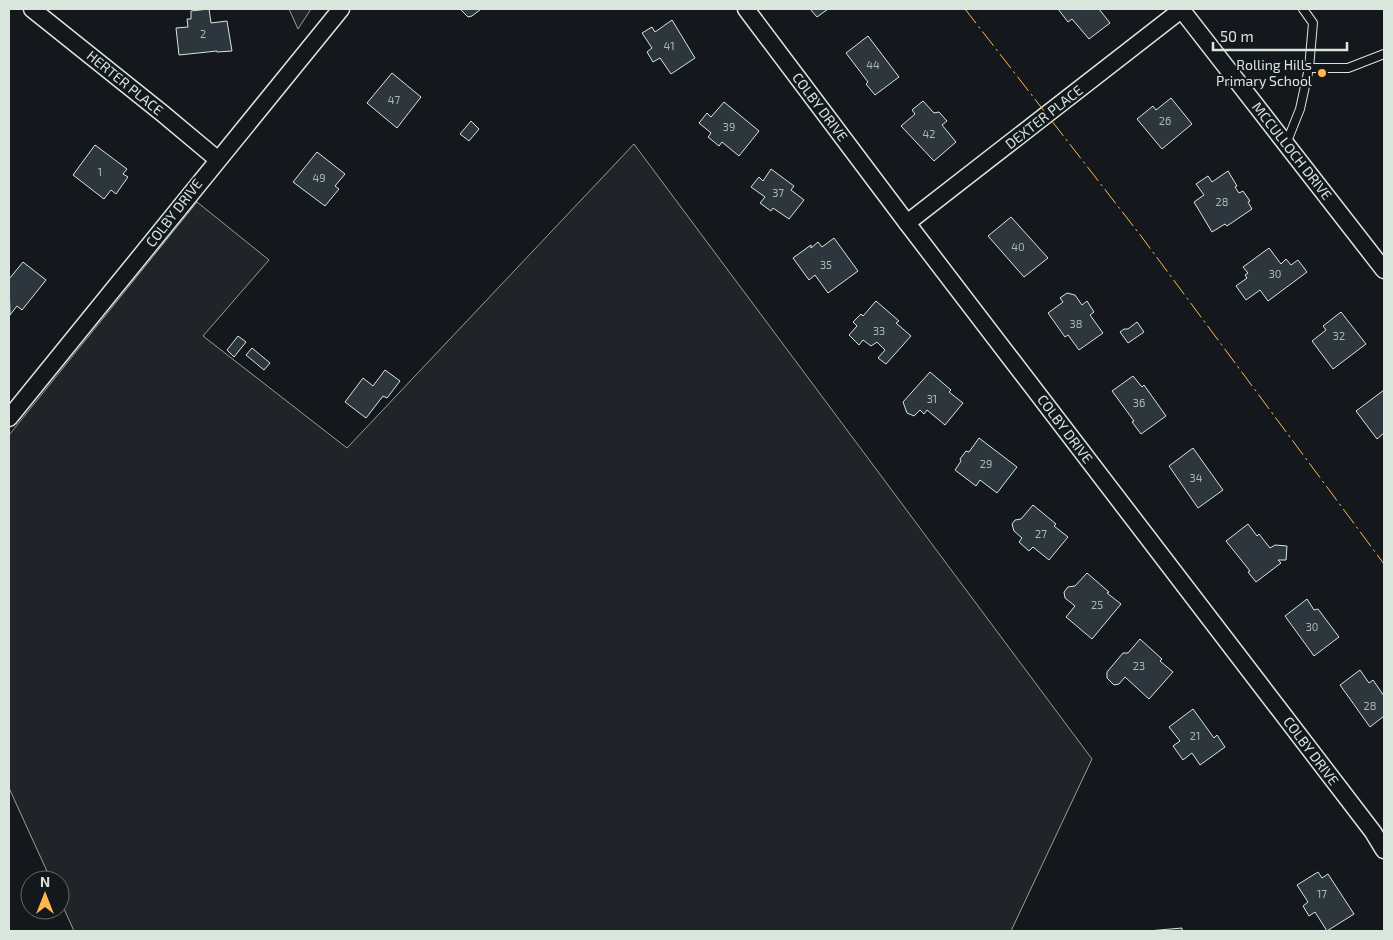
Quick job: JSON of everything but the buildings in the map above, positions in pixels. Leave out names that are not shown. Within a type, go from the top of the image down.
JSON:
[{"type":"street","name":"HERTER PLACE","points":[[32,9],[217,159]]},
{"type":"street","name":"COLBY DRIVE","points":[[9,418],[159,234],[217,159],[341,9]]},
{"type":"street","name":"COLBY DRIVE","points":[[746,9],[907,223],[1367,824],[1384,850]]},
{"type":"street","name":"DEXTER PLACE","points":[[907,223],[1181,9]]},
{"type":"street","name":"MCCULLOCH DRIVE","points":[[1181,9],[1384,270]]},
{"type":"lane","points":[[1286,144],[1300,109],[1309,68],[1313,23],[1303,9]]},
{"type":"lane","points":[[1309,68],[1348,68],[1384,54]]},
{"type":"shaded area","points":[[289,9],[311,9],[298,29]]},
{"type":"shaded area","points":[[634,144],[1092,759],[1011,931],[74,931],[69,920],[70,870],[46,870],[9,788],[9,435],[197,202],[269,260],[203,336],[347,448]]},
{"type":"power","points":[[965,9],[1141,236],[1384,564]]},
{"type":"place","name":"Rolling Hills Primary School","points":[[1322,73]]}]
